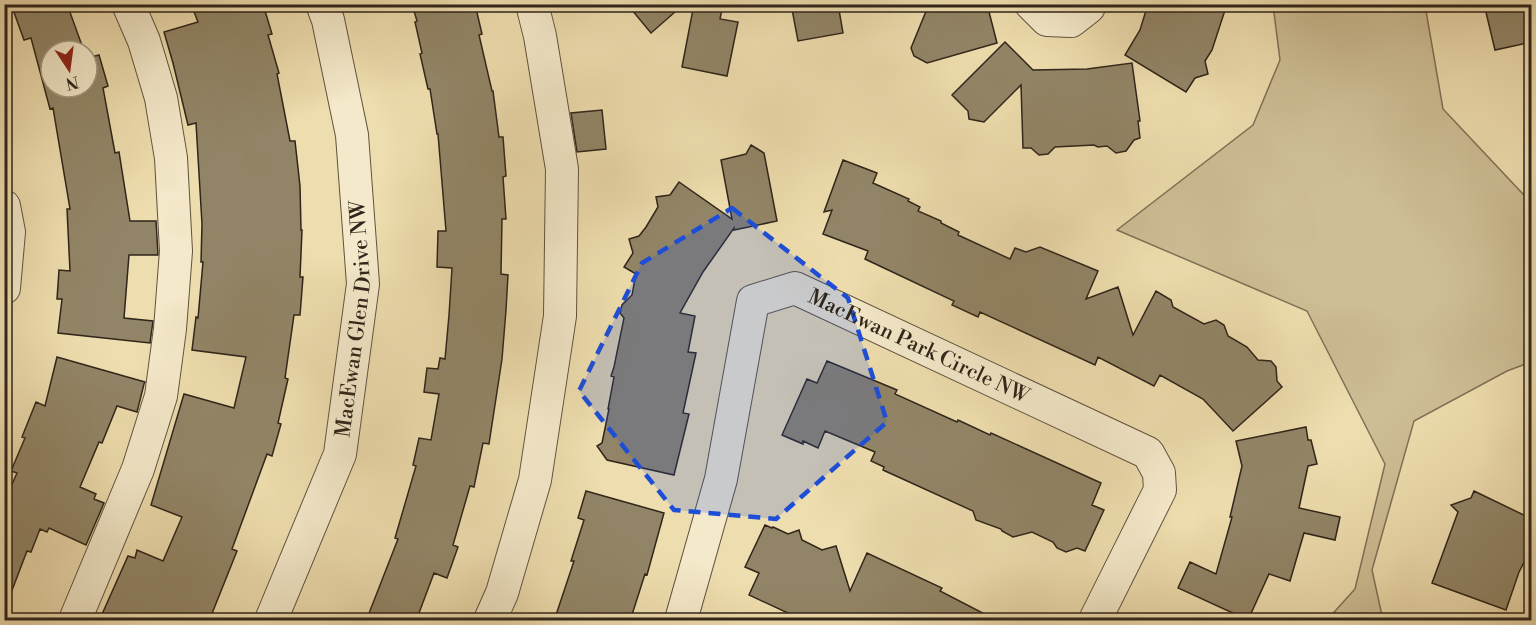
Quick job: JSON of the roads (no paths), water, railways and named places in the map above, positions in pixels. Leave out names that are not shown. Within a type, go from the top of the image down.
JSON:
[{"type":"street","points":[[75,621],[138,469],[161,396],[170,329],[176,251],[171,158],[161,98],[144,41],[128,4]]},
{"type":"street","name":"MacEwan Glen Drive NW","points":[[271,621],[340,454],[363,284],[352,135],[328,20],[322,4]]},
{"type":"street","points":[[490,621],[502,593],[535,480],[560,316],[562,169],[540,36],[532,4]]},
{"type":"street","points":[[1031,4],[1047,20],[1071,21],[1090,4]]},
{"type":"street","points":[[4,206],[9,232],[4,288]]},
{"type":"street","name":"MacEwan Park Circle NW","points":[[681,621],[721,479],[753,301],[795,288],[1148,453],[1159,473],[1160,490],[1095,621]]}]
